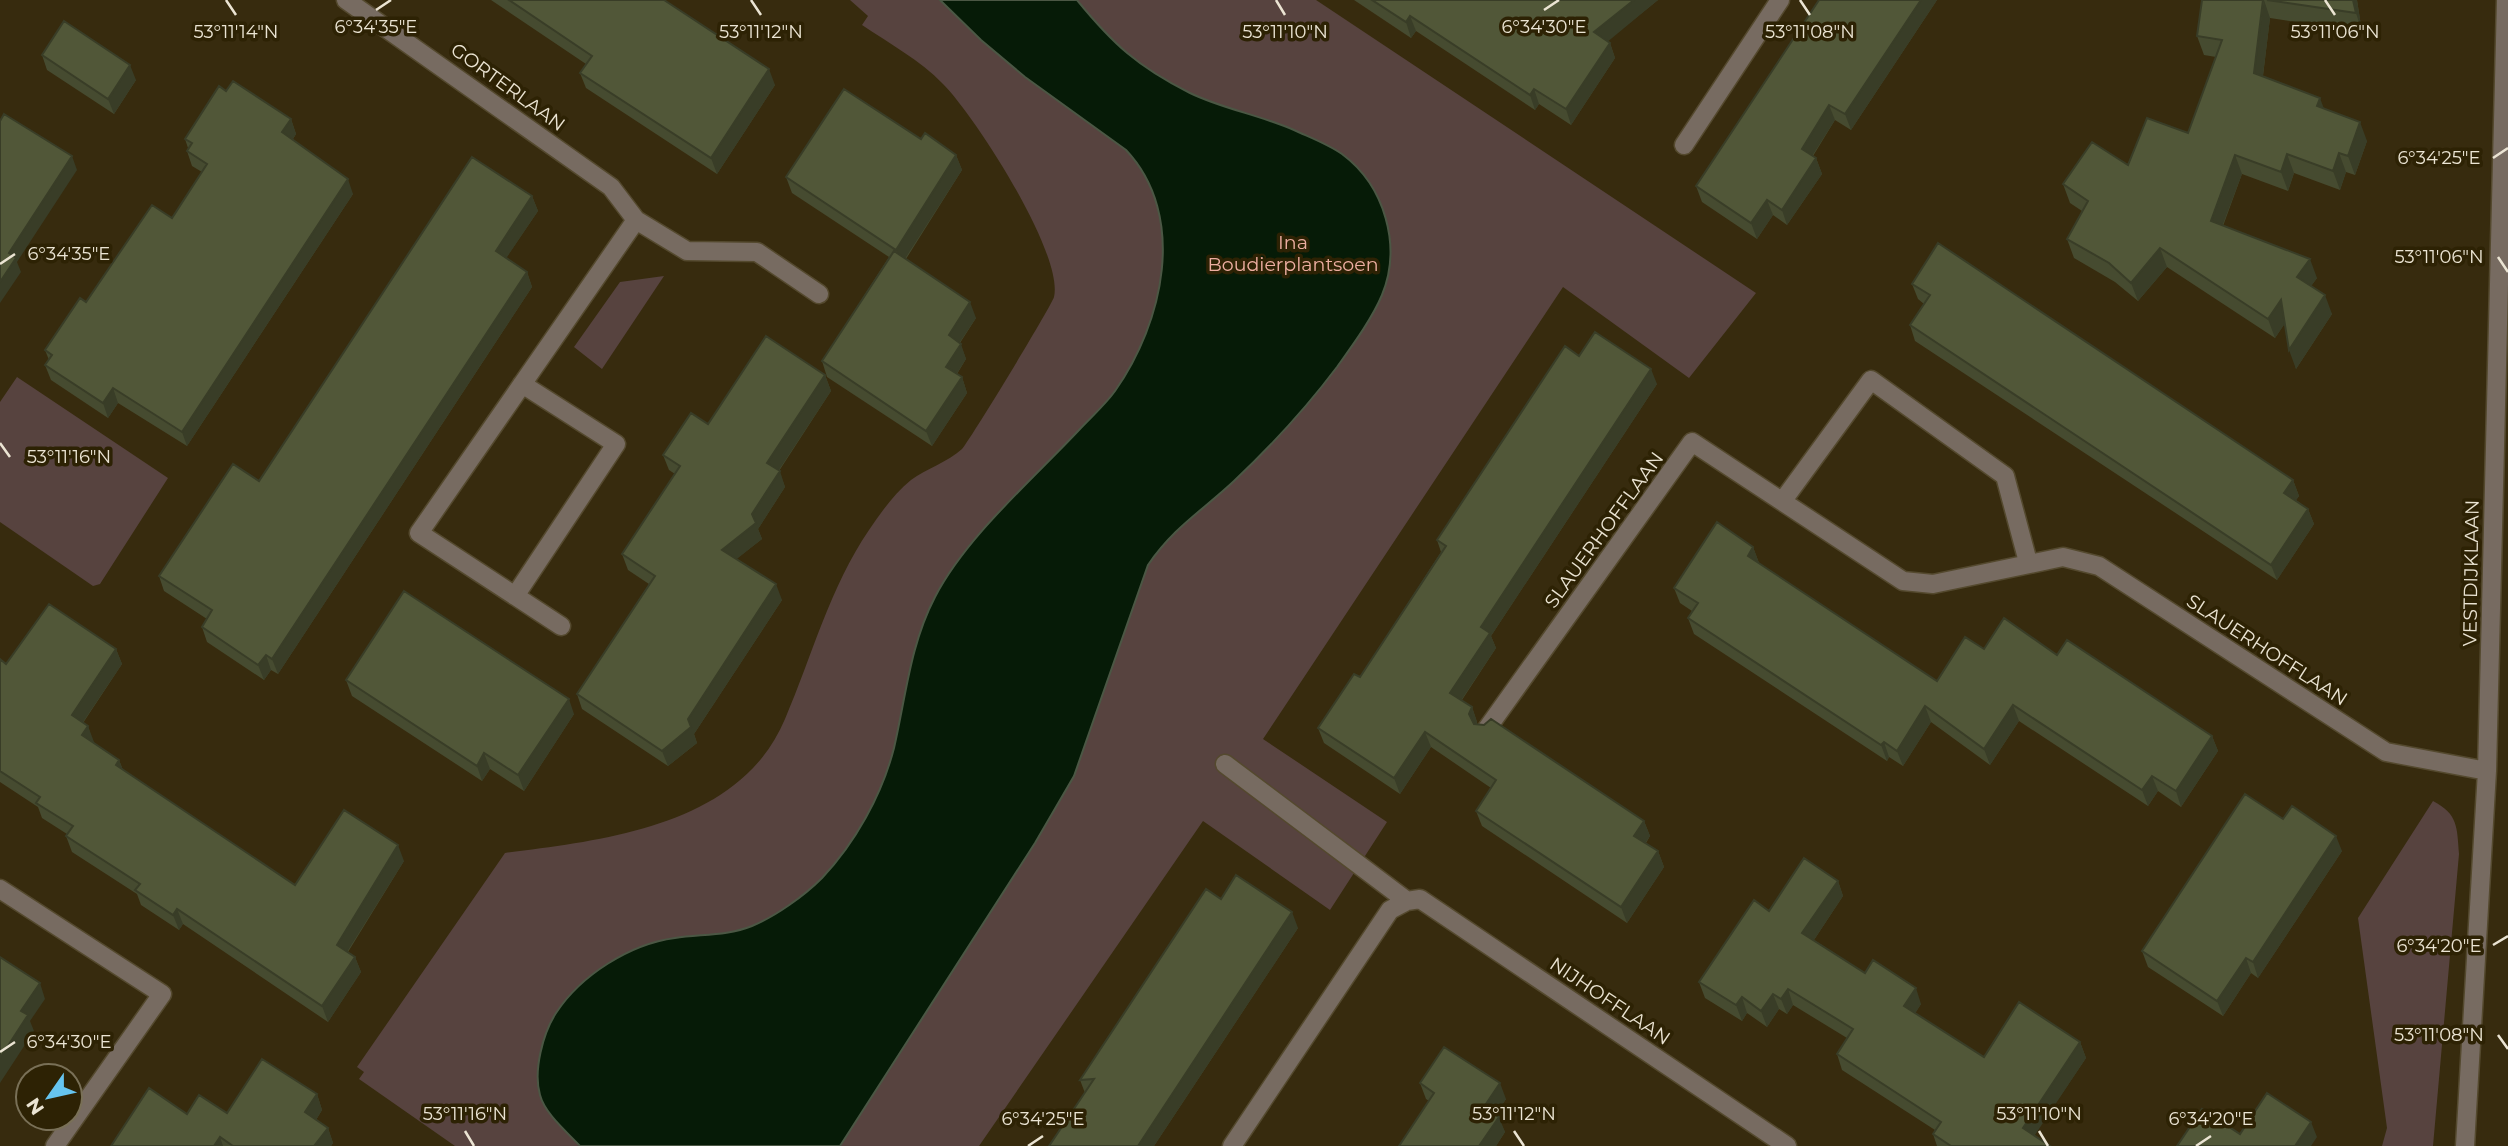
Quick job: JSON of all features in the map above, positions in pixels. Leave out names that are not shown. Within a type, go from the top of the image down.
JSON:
[{"type":"street","name":"GORTERLAAN","points":[[346,0],[611,187],[636,220],[687,251],[757,252],[818,294]]},
{"type":"street","points":[[1684,145],[1780,0]]},
{"type":"street","name":"VESTDIJKLAAN","points":[[2465,1146],[2487,771],[2506,0]]},
{"type":"street","points":[[561,626],[419,533],[636,220]]},
{"type":"street","points":[[1784,499],[1871,380],[2005,476],[2028,562]]},
{"type":"street","points":[[515,596],[617,444],[522,384]]},
{"type":"street","name":"SLAUERHOFFLAAN","points":[[1486,730],[1692,442],[1784,499],[1903,581],[1933,584],[2063,556],[2099,566],[2386,752],[2487,771]]},
{"type":"street","name":"NIJHOFFLAAN","points":[[1225,764],[1407,901],[1420,899],[1787,1146]]},
{"type":"street","points":[[0,888],[162,993],[55,1146]]},
{"type":"street","points":[[1232,1146],[1390,910],[1407,901]]},
{"type":"green space","name":"Ina Boudierplantsoen","points":[[850,0],[1316,0],[1756,293],[1689,378],[1563,287],[1263,739],[1387,822],[1330,910],[1203,821],[979,1146],[455,1146],[359,1079],[364,1072],[357,1067],[505,853],[585,842],[666,821],[703,805],[736,783],[764,755],[785,719],[832,598],[855,552],[888,503],[905,485],[962,449],[1054,297],[1053,277],[1045,250],[1032,219],[995,154],[943,84],[915,60],[862,25],[868,16]]},
{"type":"green space","points":[[664,276],[602,369],[574,347],[620,282]]},
{"type":"green space","points":[[17,377],[168,478],[100,584],[93,586],[0,522],[0,402]]},
{"type":"green space","points":[[2433,801],[2447,811],[2455,822],[2459,854],[2433,1146],[2382,1146],[2387,1128],[2358,918]]},
{"type":"shaded area","points":[[940,0],[1077,0],[1128,53],[1155,74],[1203,99],[1294,130],[1342,154],[1357,167],[1369,183],[1386,218],[1390,257],[1388,276],[1373,313],[1355,341],[1301,411],[1234,481],[1178,530],[1148,565],[1074,776],[1035,843],[840,1146],[580,1146],[547,1109],[538,1085],[540,1053],[556,1013],[579,986],[624,954],[658,941],[724,933],[752,926],[771,917],[822,878],[845,850],[875,801],[894,748],[914,652],[927,615],[948,575],[982,531],[1115,391],[1146,334],[1162,270],[1162,237],[1157,206],[1145,177],[1126,150],[1025,77],[981,40]]},
{"type":"building","points":[[509,0],[664,0],[769,69],[711,158],[580,73],[592,56]]},
{"type":"building","points":[[1372,0],[1634,0],[1594,32],[1610,43],[1566,109],[1534,89],[1530,95],[1410,16],[1406,22]]},
{"type":"building","points":[[1819,0],[1921,0],[1845,114],[1829,105],[1802,149],[1816,158],[1782,210],[1767,200],[1751,223],[1696,186]]},
{"type":"building","points":[[2202,0],[2263,0],[2254,73],[2320,98],[2317,106],[2360,122],[2348,156],[2339,153],[2333,171],[2287,154],[2281,172],[2235,155],[2211,221],[2310,259],[2297,277],[2325,295],[2289,350],[2281,300],[2268,319],[2160,248],[2131,283],[2109,263],[2067,239],[2088,201],[2063,184],[2092,142],[2128,165],[2147,118],[2188,133],[2222,40],[2197,36]]},
{"type":"building","points":[[2267,0],[2353,0],[2356,13]]},
{"type":"building","points":[[64,21],[130,65],[108,99],[42,55]]},
{"type":"building","points":[[233,81],[291,119],[282,132],[348,179],[182,432],[113,388],[103,403],[45,365],[52,355],[45,350],[80,298],[86,302],[152,205],[172,218],[207,164],[187,151],[192,143],[185,139],[219,86],[226,91]]},
{"type":"building","points":[[844,89],[921,139],[925,133],[956,155],[896,250],[786,177]]},
{"type":"building","points":[[4,114],[72,156],[9,253],[16,258],[0,282],[0,121]]},
{"type":"building","points":[[472,157],[532,196],[496,251],[527,272],[272,659],[266,655],[258,665],[202,627],[212,610],[159,576],[233,464],[259,481]]},
{"type":"building","points":[[1938,243],[2293,480],[2284,493],[2308,509],[2271,565],[1910,325],[1930,295],[1912,284]]},
{"type":"building","points":[[894,251],[970,302],[949,335],[961,344],[946,367],[962,377],[926,431],[822,361]]},
{"type":"building","points":[[1595,332],[1651,369],[1481,627],[1490,633],[1450,693],[1472,707],[1469,714],[1474,724],[1484,725],[1491,719],[1644,821],[1634,836],[1658,851],[1621,907],[1476,811],[1496,780],[1425,732],[1394,778],[1318,728],[1354,674],[1360,677],[1446,546],[1437,540],[1565,346],[1579,356]]},
{"type":"building","points":[[766,336],[825,375],[767,463],[780,471],[752,514],[756,523],[722,550],[776,584],[688,719],[691,727],[662,751],[577,694],[655,576],[622,554],[680,466],[663,455],[691,413],[708,424]]},
{"type":"building","points":[[1717,522],[1753,547],[1748,556],[1937,681],[1965,637],[1984,649],[2004,618],[2057,655],[2067,640],[2212,736],[2176,791],[2152,776],[2142,790],[2013,705],[1984,749],[1925,706],[1897,751],[1884,742],[1881,745],[1688,618],[1698,603],[1674,588]]},
{"type":"building","points":[[404,591],[569,699],[518,775],[484,753],[477,766],[346,680]]},
{"type":"building","points":[[49,604],[116,649],[72,715],[88,726],[82,735],[119,760],[116,765],[295,885],[344,810],[398,845],[337,945],[355,957],[322,1006],[177,909],[173,915],[135,890],[140,884],[66,836],[73,826],[36,803],[40,797],[0,771],[0,659],[6,664]]},
{"type":"building","points":[[2245,794],[2283,819],[2292,806],[2336,836],[2253,962],[2246,958],[2217,1001],[2142,951]]},
{"type":"building","points":[[1804,858],[1838,881],[1802,933],[1865,973],[1873,960],[1916,988],[1904,1006],[1984,1057],[2019,1002],[2080,1042],[2023,1128],[2050,1146],[1951,1146],[1933,1134],[1941,1122],[1837,1054],[1853,1029],[1788,989],[1781,999],[1773,994],[1761,1011],[1742,997],[1736,1005],[1699,982],[1754,900],[1769,911]]},
{"type":"building","points":[[1236,875],[1292,912],[1138,1146],[1049,1146],[1094,1079],[1080,1080],[1206,889],[1221,899]]},
{"type":"building","points":[[0,957],[40,983],[21,1011],[28,1015],[0,1058]]},
{"type":"building","points":[[1444,1047],[1500,1083],[1484,1107],[1499,1117],[1479,1146],[1399,1146],[1434,1093],[1420,1083]]},
{"type":"building","points":[[262,1059],[317,1094],[305,1112],[328,1128],[314,1146],[233,1146],[220,1137],[214,1146],[111,1146],[149,1088],[187,1114],[199,1095],[227,1113]]},
{"type":"building","points":[[2267,1093],[2311,1122],[2295,1146],[2177,1146],[2202,1109],[2240,1134]]}]
